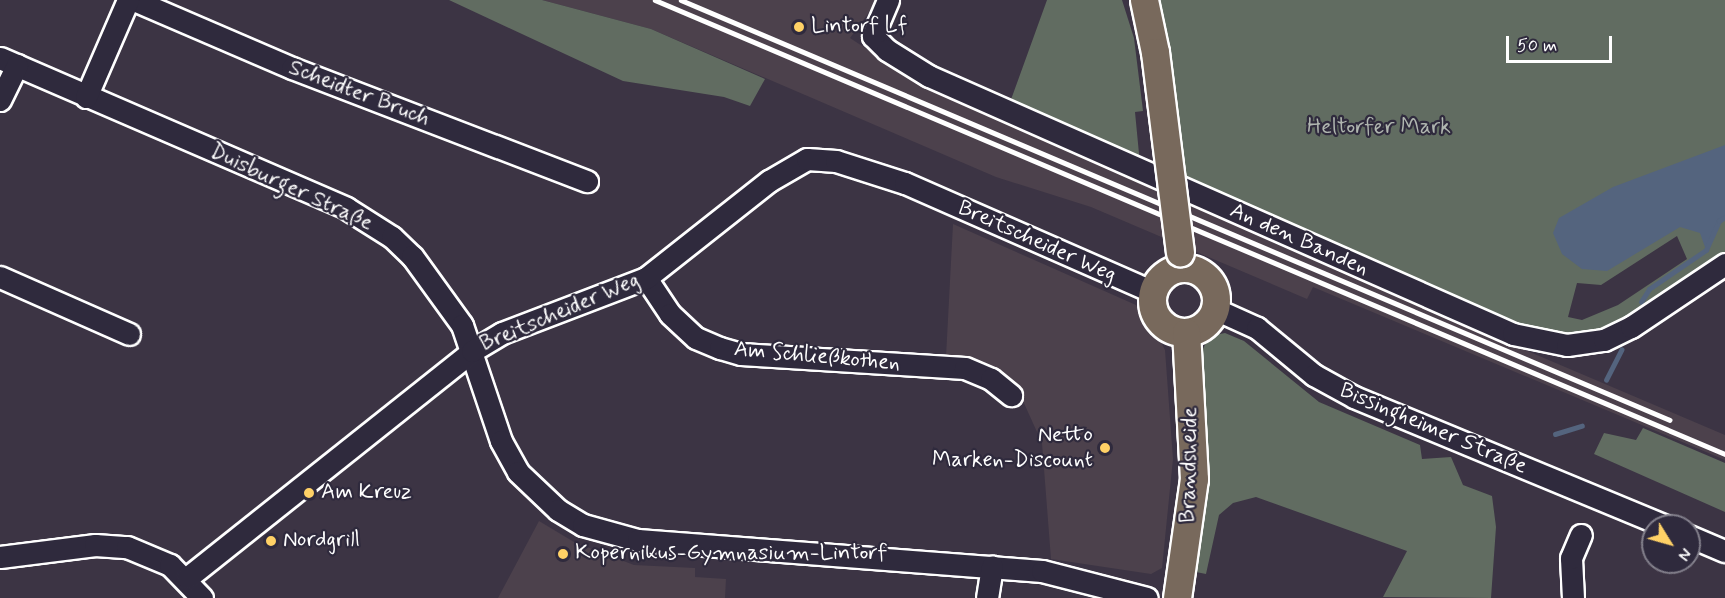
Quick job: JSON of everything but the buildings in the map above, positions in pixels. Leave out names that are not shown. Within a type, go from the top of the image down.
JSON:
[{"type":"main road","points":[[1144,0],[1155,52],[1181,260],[1209,280],[1216,296],[1215,309],[1204,325],[1186,332],[1176,331],[1160,321],[1152,302],[1153,292],[1163,276],[1181,260]]},
{"type":"main road","name":"Brandsheide","points":[[1177,598],[1194,479],[1186,332]]},
{"type":"street","points":[[86,96],[128,0]]},
{"type":"street","name":"Scheidter Bruch","points":[[134,0],[303,73],[587,181]]},
{"type":"street","name":"An den Banden","points":[[888,0],[875,29],[876,41],[929,76],[1513,334],[1567,345],[1604,340],[1631,327],[1725,264]]},
{"type":"street","points":[[0,100],[8,62]]},
{"type":"street","name":"Duisburger Straße","points":[[8,62],[372,222],[412,256],[462,325],[501,441],[518,472],[558,510],[583,525],[638,540],[1048,572],[1147,598]]},
{"type":"street","name":"Breitscheider Weg","points":[[187,578],[472,351],[502,333],[646,278],[791,165],[820,158],[904,183],[1153,292]]},
{"type":"street","points":[[0,277],[129,334]]},
{"type":"street","name":"Am Schließkothen","points":[[646,278],[679,322],[696,338],[720,348],[741,354],[965,368],[991,379],[1011,395]]},
{"type":"street","name":"Bissingheimer Straße","points":[[1215,309],[1257,328],[1314,375],[1354,397],[1641,516]]},
{"type":"street","points":[[1573,598],[1571,558],[1581,535]]},
{"type":"street","points":[[1701,541],[1725,551]]},
{"type":"street","points":[[0,557],[95,545],[127,547],[152,554],[187,578],[202,598]]},
{"type":"street","points":[[987,598],[992,566]]},
{"type":"shaded area","points":[[542,0],[878,0],[850,38],[909,77],[1152,183],[1276,244],[1725,435],[1725,460],[1313,287],[1307,299],[1091,207],[996,177],[651,29]]},
{"type":"shaded area","points":[[953,224],[1136,305],[1146,327],[1160,340],[1165,350],[1173,459],[1162,568],[1151,574],[1051,559],[1042,443],[1018,390],[996,371],[970,358],[946,357]]},
{"type":"shaded area","name":"Kopernikus-Gymnasium-Lintorf","points":[[539,521],[574,542],[634,565],[695,568],[695,577],[726,579],[725,598],[498,598]]},
{"type":"green space","points":[[449,0],[542,0],[651,29],[765,79],[750,106],[724,97],[623,81]]},
{"type":"green space","points":[[1047,0],[1122,0],[1134,38],[1143,111],[1135,112],[1140,164],[1009,105]]},
{"type":"green space","name":"Heltorfer Mark","points":[[1157,0],[1725,0],[1725,253],[1645,309],[1596,332],[1574,335],[1527,329],[1184,180]],"holes":[[[1677,236],[1687,259],[1618,305],[1582,320],[1568,317],[1577,283],[1601,285]]]},
{"type":"green space","points":[[1225,333],[1244,341],[1319,402],[1420,445],[1422,459],[1451,457],[1463,485],[1492,496],[1496,527],[1491,598],[1383,597],[1407,551],[1256,497],[1233,503],[1219,515],[1206,574],[1196,572],[1209,475],[1202,351],[1209,336]]},
{"type":"green space","points":[[1643,428],[1725,463],[1725,512],[1594,454],[1604,433],[1636,440]]},
{"type":"water","points":[[1725,145],[1725,217],[1719,221],[1706,250],[1700,233],[1680,227],[1607,271],[1582,269],[1562,254],[1553,233],[1559,218],[1613,187]]},
{"type":"waterway","points":[[1641,302],[1649,289],[1706,250],[1719,221],[1725,217]]},
{"type":"waterway","points":[[1606,380],[1621,350]]},
{"type":"waterway","points":[[1555,434],[1582,426]]},
{"type":"railway","points":[[655,0],[1725,454]]},
{"type":"railway","points":[[681,0],[1670,420]]},
{"type":"place","name":"Lintorf Lf","points":[[799,27]]},
{"type":"place","name":"Netto Marken-Discount","points":[[1105,448]]},
{"type":"place","name":"Am Kreuz","points":[[309,493]]},
{"type":"place","name":"Nordgrill","points":[[271,541]]},
{"type":"place","name":"Kopernikus-Gymnasium-Lintorf","points":[[563,554]]}]
